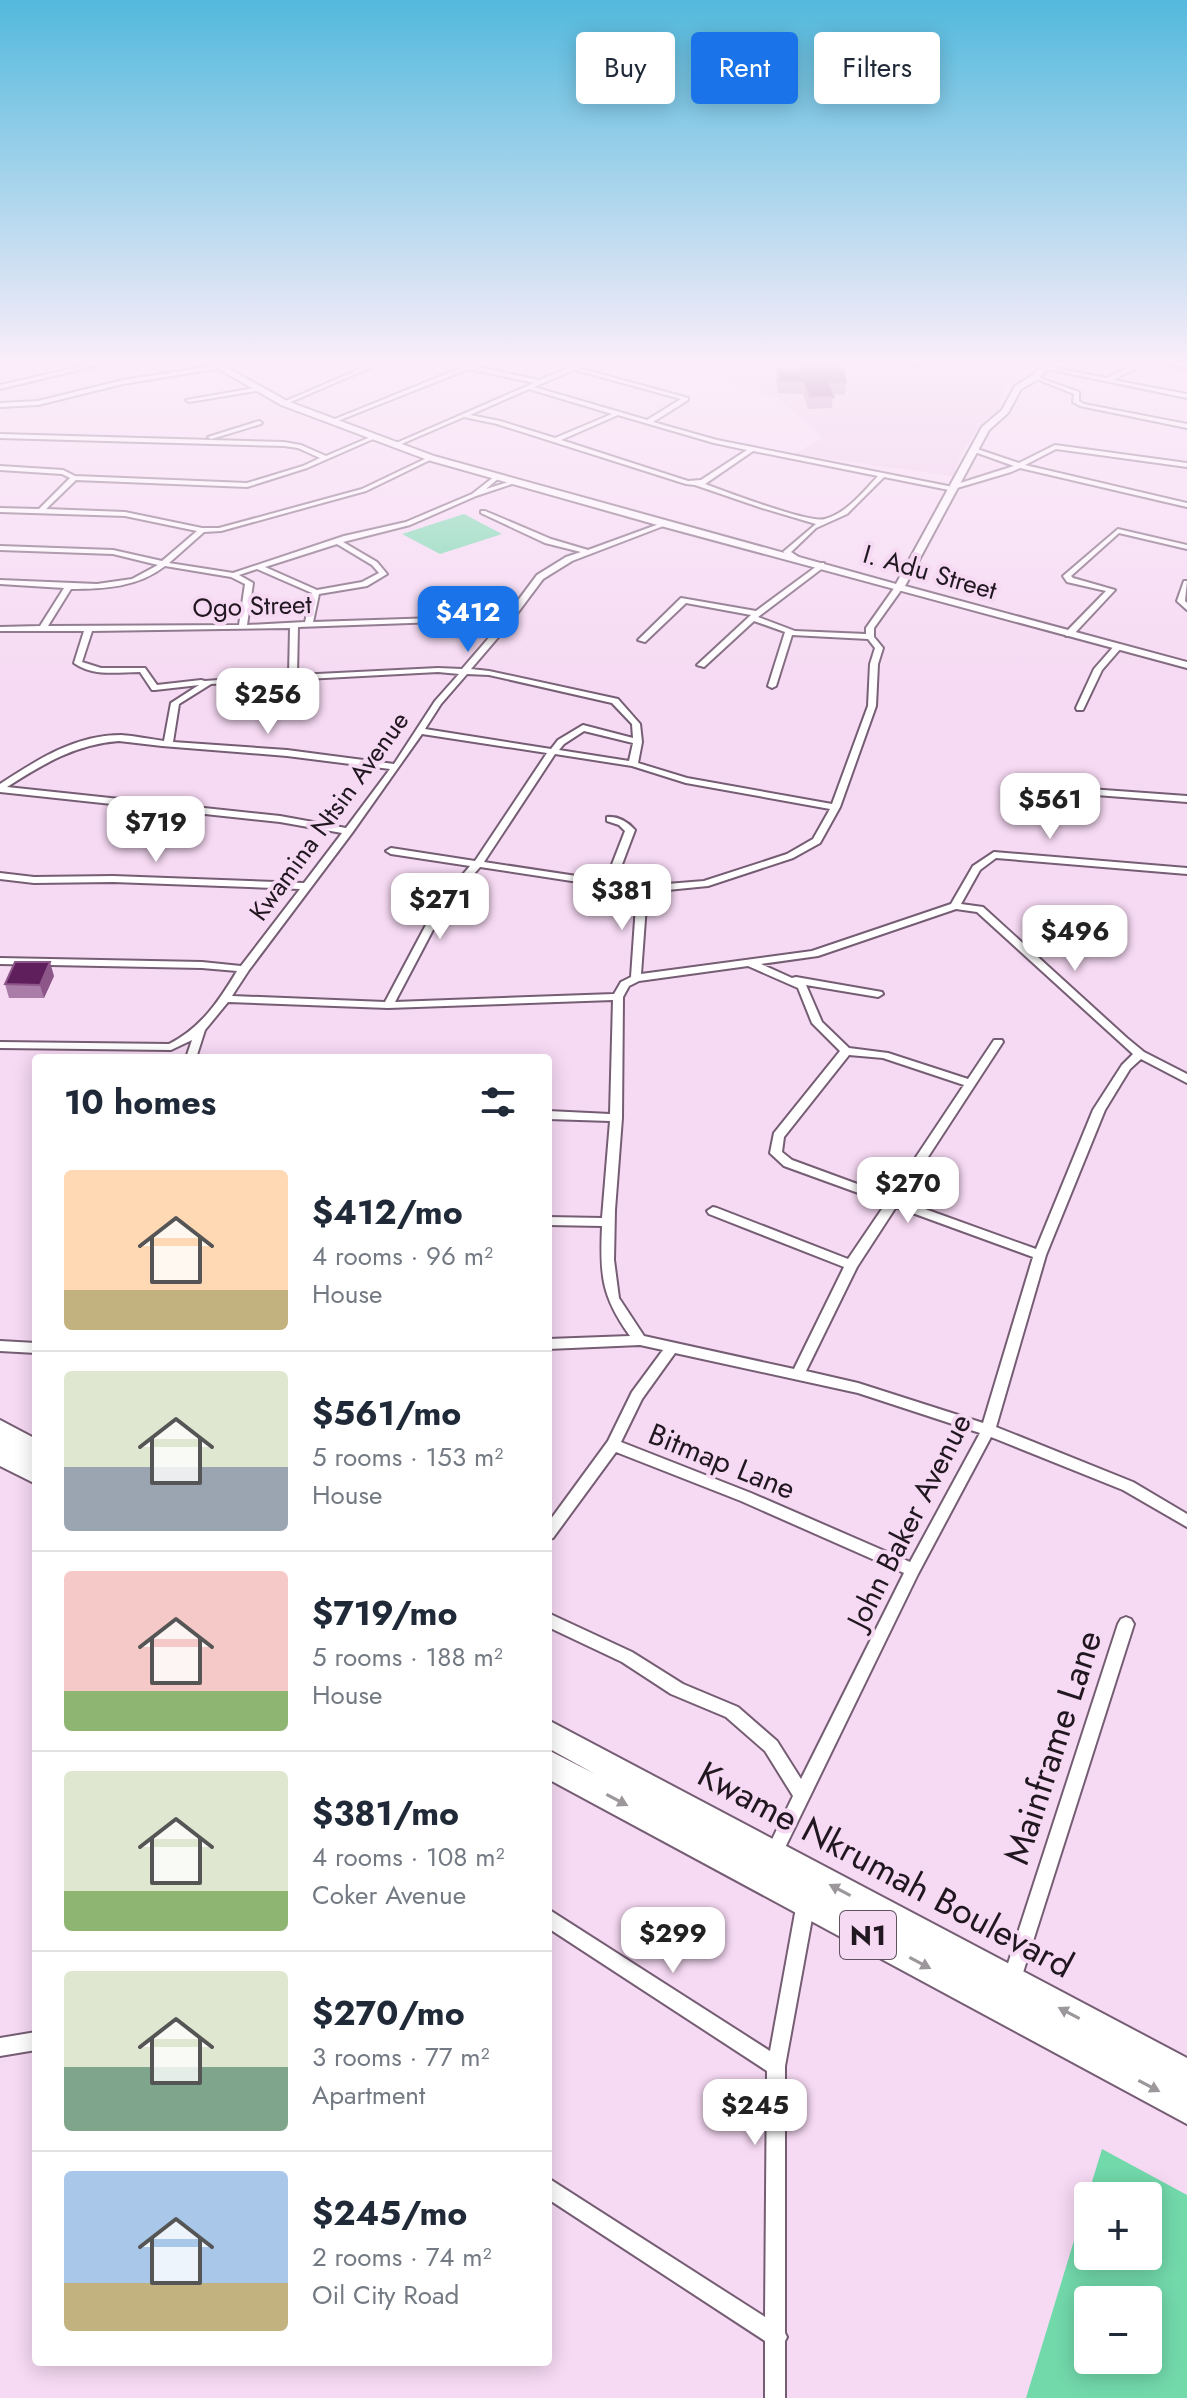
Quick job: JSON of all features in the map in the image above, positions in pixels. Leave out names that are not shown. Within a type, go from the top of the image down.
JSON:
[{"type":"highway","points":[[0,1430],[32,1449]]},
{"type":"highway","points":[[0,1453],[32,1472]]},
{"type":"highway","name":"Kwame Nkrumah Boulevard","points":[[552,1735],[1187,2076]]},
{"type":"highway","name":"Kwame Nkrumah Boulevard","points":[[552,1766],[1187,2107]]},
{"type":"street","points":[[66,474],[74,478],[247,485],[279,474]]},
{"type":"street","points":[[0,510],[125,514],[202,530],[219,530],[364,490],[398,474]]},
{"type":"street","name":"I. Adu Street","points":[[486,474],[1187,665]]},
{"type":"street","points":[[667,474],[822,523]]},
{"type":"street","points":[[697,483],[712,474]]},
{"type":"street","points":[[871,474],[955,488],[1002,474]]},
{"type":"street","points":[[391,851],[642,889],[705,884],[790,856],[817,841],[835,807],[872,706],[874,664],[879,648],[870,637],[870,628],[900,586],[962,474]]},
{"type":"street","points":[[1054,474],[1187,505]]},
{"type":"street","points":[[796,558],[787,552],[789,548],[822,523],[845,513],[882,476]]},
{"type":"street","points":[[474,495],[497,477]]},
{"type":"street","points":[[41,511],[74,478]]},
{"type":"street","points":[[233,575],[338,541],[408,524],[474,495],[515,482]]},
{"type":"street","points":[[483,512],[548,541],[588,552]]},
{"type":"street","name":"Kwamina Ntsin Avenue","points":[[0,1045],[171,1047],[188,1040],[225,999],[244,969],[396,767],[463,670],[504,625],[540,577],[556,565],[664,524]]},
{"type":"street","points":[[149,574],[202,530]]},
{"type":"street","points":[[1069,634],[1111,590],[1070,580],[1067,576],[1118,531],[1187,547]]},
{"type":"street","points":[[258,567],[316,592],[364,584],[383,574],[374,563],[346,549],[338,541]]},
{"type":"street","points":[[0,548],[102,551],[233,575],[249,583],[243,627]]},
{"type":"street","points":[[701,665],[754,616],[821,565]]},
{"type":"street","points":[[0,582],[108,584],[183,568]]},
{"type":"street","points":[[1187,583],[1181,601],[1187,608]]},
{"type":"street","points":[[42,630],[70,585]]},
{"type":"street","points":[[309,624],[316,592]]},
{"type":"street","points":[[642,640],[684,600],[754,616],[789,632],[870,637]]},
{"type":"street","name":"Ogo Street","points":[[0,629],[243,627],[466,619],[504,625]]},
{"type":"street","points":[[293,677],[294,625]]},
{"type":"street","points":[[88,630],[78,663],[94,671],[142,670],[155,688],[293,677],[463,670],[615,701],[636,724],[638,742],[633,764]]},
{"type":"street","points":[[772,686],[789,632]]},
{"type":"street","points":[[1080,708],[1098,669],[1118,647]]},
{"type":"street","points":[[168,744],[177,700],[209,682]]},
{"type":"street","points":[[388,1005],[441,906],[476,865],[561,742],[583,728],[638,742]]},
{"type":"street","points":[[421,731],[551,754],[633,764],[686,780],[835,807]]},
{"type":"street","points":[[0,789],[69,747],[119,738],[287,753],[396,767]]},
{"type":"street","points":[[1034,788],[1187,799]]},
{"type":"street","points":[[0,789],[280,819],[349,831]]},
{"type":"street","points":[[605,884],[616,867],[630,830],[610,819]]},
{"type":"street","points":[[955,906],[976,868],[994,855],[1187,871]]},
{"type":"street","points":[[0,876],[34,880],[113,879],[308,886]]},
{"type":"street","points":[[636,978],[642,889]]},
{"type":"street","points":[[640,1340],[614,1301],[610,1287],[609,1222],[616,1118],[618,997],[625,984],[636,978],[814,954],[955,906],[980,909],[1140,1054],[1187,1079]]},
{"type":"street","points":[[0,961],[202,965],[244,969]]},
{"type":"street","points":[[750,963],[793,980],[878,994]]},
{"type":"street","points":[[793,980],[806,990],[817,1023],[846,1051],[884,1055],[971,1084]]},
{"type":"street","points":[[225,999],[388,1005],[618,997]]},
{"type":"street","points":[[192,1054],[200,1028]]},
{"type":"street","points":[[798,1374],[851,1265],[998,1042]]},
{"type":"street","points":[[846,1051],[778,1136],[776,1153],[788,1163],[1040,1255]]},
{"type":"street","name":"John Baker Avenue","points":[[773,1854],[913,1570],[988,1430],[1040,1255],[1099,1110],[1126,1067],[1140,1054]]},
{"type":"street","points":[[552,1115],[616,1118]]},
{"type":"street","points":[[713,1211],[851,1265]]},
{"type":"street","points":[[552,1221],[609,1222]]},
{"type":"street","points":[[552,1344],[640,1340],[798,1374],[905,1402],[988,1430],[1128,1486],[1187,1521]]},
{"type":"street","points":[[0,1346],[32,1348]]},
{"type":"street","points":[[613,1445],[637,1396],[671,1348]]},
{"type":"street","name":"Bitmap Lane","points":[[552,1529],[613,1445],[746,1497],[913,1570]]},
{"type":"street","points":[[552,1622],[627,1657],[677,1689],[732,1712],[771,1746],[802,1795]]},
{"type":"street","name":"Mainframe Lane","points":[[1011,1982],[1126,1624]]},
{"type":"street","points":[[775,2398],[776,2066],[806,1902]]},
{"type":"street","points":[[552,1921],[776,2066]]},
{"type":"street","points":[[0,2047],[32,2042]]},
{"type":"street","points":[[552,2191],[777,2337]]},
{"type":"green space","points":[[464,514],[502,534],[440,554],[402,534]]},
{"type":"green space","points":[[1102,2149],[1187,2195],[1187,2398],[1026,2398],[1074,2241],[1074,2270],[1162,2270],[1162,2182],[1092,2182]]},
{"type":"building","points":[[15,962],[50,962],[40,985],[5,984]]}]
